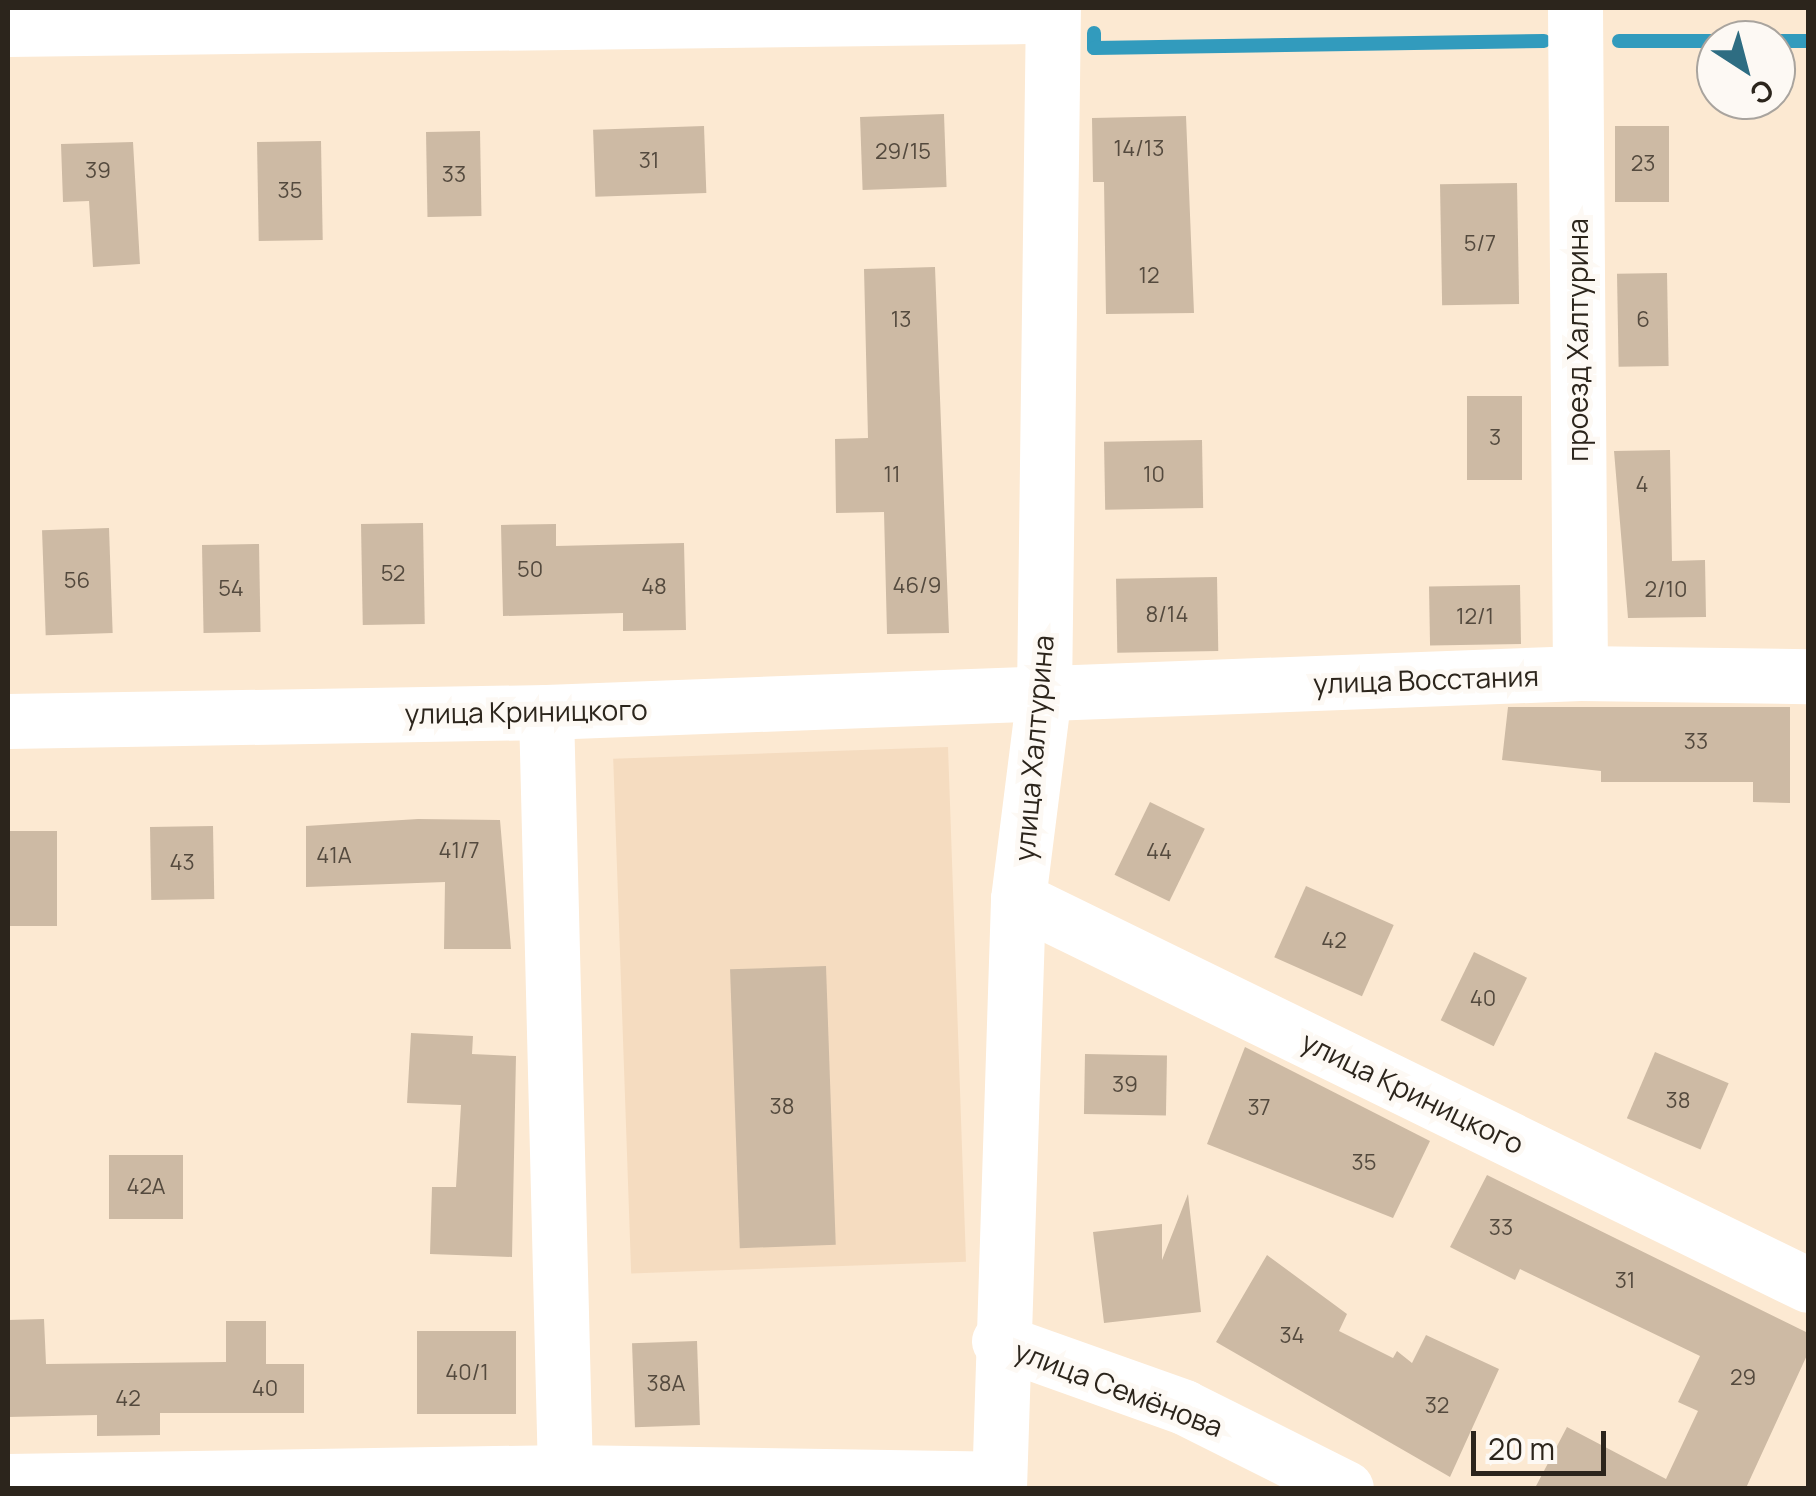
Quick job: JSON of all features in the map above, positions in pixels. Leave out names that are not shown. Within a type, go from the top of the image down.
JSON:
[{"type":"street","points":[[8,29],[1028,16],[1052,8]]},
{"type":"street","name":"улица Халтурина","points":[[999,1484],[999,1341],[1018,899],[1044,693],[1052,8]]},
{"type":"street","points":[[1547,8],[1605,8]]},
{"type":"street","name":"проезд Халтурина","points":[[1575,8],[1580,673]]},
{"type":"street","name":"улица Восстания","points":[[1044,693],[1580,673],[1808,676]]},
{"type":"street","name":"улица Криницкого","points":[[8,721],[546,712],[1044,693]]},
{"type":"street","points":[[546,712],[565,1472]]},
{"type":"street","name":"улица Криницкого","points":[[1018,899],[1808,1285]]},
{"type":"street","name":"улица Семёнова","points":[[999,1341],[1184,1407],[1346,1488]]},
{"type":"street","points":[[8,1481],[565,1472],[999,1484]]},
{"type":"shaded area","points":[[948,747],[966,1262],[631,1273],[613,759]]},
{"type":"building","points":[[944,114],[947,187],[863,190],[860,117]]},
{"type":"building","points":[[1186,116],[1194,313],[1106,314],[1104,182],[1093,182],[1092,118]]},
{"type":"building","points":[[704,126],[706,193],[595,197],[593,130]]},
{"type":"building","points":[[1615,126],[1669,126],[1669,202],[1615,202]]},
{"type":"building","points":[[480,131],[481,216],[427,217],[426,132]]},
{"type":"building","points":[[321,141],[323,240],[259,241],[257,142]]},
{"type":"building","points":[[133,142],[140,264],[93,267],[89,201],[63,202],[61,144]]},
{"type":"building","points":[[1517,183],[1519,304],[1442,305],[1440,184]]},
{"type":"building","points":[[935,267],[949,633],[887,634],[884,512],[836,513],[835,439],[868,438],[864,269]]},
{"type":"building","points":[[1667,273],[1669,366],[1619,367],[1617,274]]},
{"type":"building","points":[[1467,396],[1522,396],[1522,480],[1467,480]]},
{"type":"building","points":[[1202,440],[1203,508],[1105,510],[1104,442]]},
{"type":"building","points":[[1670,450],[1672,561],[1705,560],[1706,617],[1628,618],[1614,451]]},
{"type":"building","points":[[423,523],[425,624],[363,625],[361,524]]},
{"type":"building","points":[[556,524],[556,546],[684,543],[686,630],[623,631],[623,613],[503,616],[501,525]]},
{"type":"building","points":[[109,528],[113,633],[46,635],[42,530]]},
{"type":"building","points":[[259,544],[261,632],[204,633],[202,545]]},
{"type":"building","points":[[1217,577],[1218,651],[1117,653],[1116,579]]},
{"type":"building","points":[[1520,585],[1521,644],[1430,646],[1429,587]]},
{"type":"building","points":[[1508,707],[1790,707],[1790,803],[1753,802],[1753,782],[1601,782],[1601,771],[1502,760]]},
{"type":"building","points":[[1150,802],[1205,829],[1169,902],[1114,875]]},
{"type":"building","points":[[418,819],[500,820],[511,949],[444,949],[445,882],[306,887],[306,826]]},
{"type":"building","points":[[213,826],[214,899],[151,900],[150,827]]},
{"type":"building","points":[[8,831],[57,831],[57,926],[8,926]]},
{"type":"building","points":[[1306,886],[1394,925],[1362,996],[1274,957]]},
{"type":"building","points":[[1474,952],[1527,978],[1494,1046],[1441,1020]]},
{"type":"building","points":[[826,966],[836,1245],[740,1248],[730,969]]},
{"type":"building","points":[[411,1033],[473,1036],[472,1054],[516,1056],[512,1257],[430,1254],[432,1187],[456,1187],[461,1105],[407,1103]]},
{"type":"building","points":[[1245,1047],[1430,1141],[1393,1218],[1207,1144]]},
{"type":"building","points":[[1655,1052],[1729,1083],[1701,1150],[1627,1118]]},
{"type":"building","points":[[1085,1054],[1167,1055],[1166,1115],[1084,1114]]},
{"type":"building","points":[[109,1155],[183,1155],[183,1219],[109,1219]]},
{"type":"building","points":[[1487,1175],[1808,1333],[1808,1353],[1746,1488],[1535,1488],[1567,1427],[1666,1479],[1698,1411],[1678,1402],[1700,1356],[1520,1269],[1515,1280],[1450,1247]]},
{"type":"building","points":[[1188,1194],[1201,1312],[1104,1323],[1093,1232],[1162,1224],[1162,1260]]},
{"type":"building","points":[[1267,1255],[1347,1314],[1339,1331],[1393,1358],[1397,1351],[1412,1363],[1426,1335],[1499,1369],[1450,1477],[1216,1342]]},
{"type":"building","points":[[44,1319],[46,1364],[226,1362],[226,1321],[266,1321],[266,1364],[304,1364],[304,1413],[160,1413],[160,1435],[97,1436],[97,1415],[8,1417],[8,1320]]},
{"type":"building","points":[[417,1331],[516,1331],[516,1414],[417,1414]]},
{"type":"building","points":[[697,1341],[700,1425],[635,1427],[632,1343]]},
{"type":"waterway","points":[[1094,33],[1094,48],[1544,41]]},
{"type":"waterway","points":[[1619,41],[1696,41]]},
{"type":"waterway","points":[[1796,41],[1808,41]]}]
